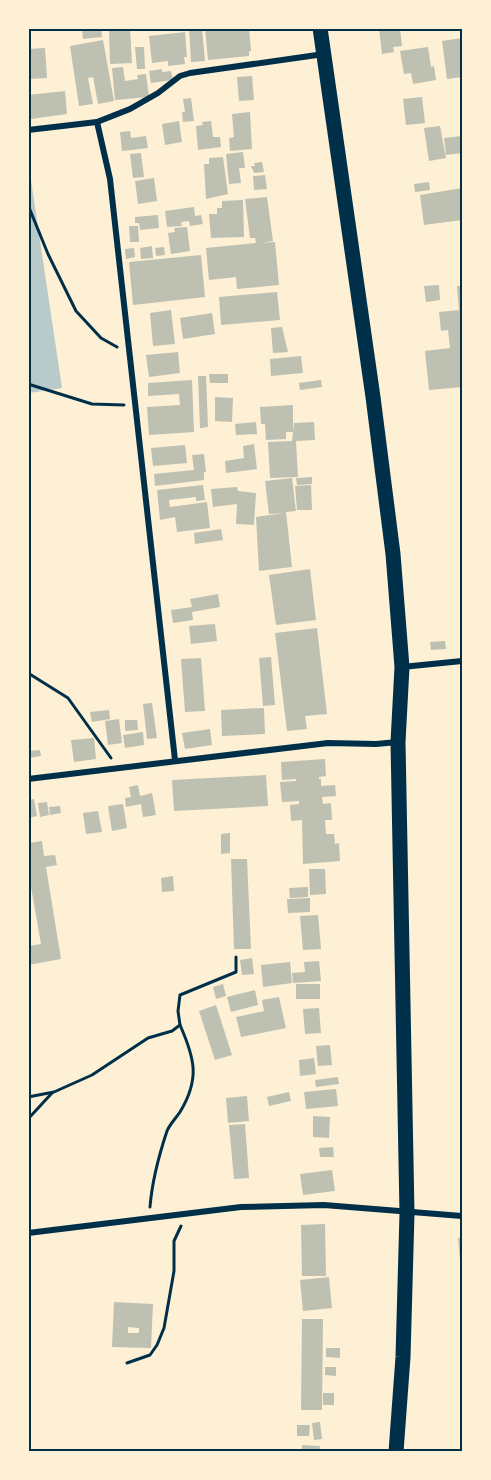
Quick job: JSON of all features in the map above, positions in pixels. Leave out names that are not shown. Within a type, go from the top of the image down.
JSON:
[{"type":"highway","points":[[320,28],[392,543],[402,667],[398,742],[407,1213],[403,1357],[396,1452]]},
{"type":"street","points":[[28,130],[97,122],[130,109],[158,93],[180,76],[190,73],[324,54]]},
{"type":"street","points":[[97,122],[110,179],[175,760]]},
{"type":"street","points":[[402,667],[462,661]]},
{"type":"street","points":[[28,779],[328,743],[398,742]]},
{"type":"street","points":[[28,1233],[241,1207],[324,1205],[462,1216]]},
{"type":"path","points":[[28,205],[48,254],[76,311],[101,338],[129,353]]},
{"type":"path","points":[[28,384],[93,404],[135,406]]},
{"type":"path","points":[[28,674],[68,698],[119,769]]},
{"type":"path","points":[[149,1218],[153,1186],[168,1128],[193,1087],[194,1069],[178,1011],[180,995],[236,972],[236,957]]},
{"type":"path","points":[[28,1097],[54,1092],[92,1075],[148,1038],[172,1031],[180,1025]]},
{"type":"path","points":[[28,1119],[54,1092]]},
{"type":"path","points":[[127,1363],[150,1355],[164,1328],[174,1271],[174,1241],[187,1213]]},
{"type":"shaded area","points":[[28,160],[62,388],[29,393],[28,393]]},
{"type":"building","points":[[82,28],[101,28],[102,37],[83,39]]},
{"type":"building","points":[[109,28],[130,28],[132,63],[110,64]]},
{"type":"building","points":[[189,28],[202,28],[205,61],[191,62]]},
{"type":"building","points":[[205,28],[249,28],[251,51],[249,51],[249,56],[208,60]]},
{"type":"building","points":[[379,28],[400,28],[402,46],[393,47],[394,52],[382,54]]},
{"type":"building","points":[[185,32],[187,57],[184,57],[185,64],[168,66],[168,61],[152,63],[149,36]]},
{"type":"building","points":[[462,38],[462,77],[447,79],[442,41]]},
{"type":"building","points":[[103,40],[114,101],[98,104],[93,77],[88,78],[93,104],[79,106],[70,46]]},
{"type":"building","points":[[135,47],[144,47],[145,69],[137,69]]},
{"type":"building","points":[[428,47],[436,80],[413,84],[411,73],[404,74],[400,51]]},
{"type":"building","points":[[45,48],[47,78],[29,79],[28,49]]},
{"type":"building","points":[[123,67],[125,81],[138,79],[137,75],[146,74],[149,97],[115,100],[112,68]]},
{"type":"building","points":[[162,69],[162,72],[171,71],[173,80],[151,83],[149,71]]},
{"type":"building","points":[[252,76],[254,100],[239,101],[237,77]]},
{"type":"building","points":[[65,91],[67,114],[31,119],[28,95]]},
{"type":"building","points":[[422,97],[425,123],[406,125],[403,99]]},
{"type":"building","points":[[191,98],[194,121],[183,122],[182,112],[185,112],[183,99]]},
{"type":"building","points":[[250,112],[252,149],[230,151],[229,138],[234,137],[232,114]]},
{"type":"building","points":[[179,121],[182,142],[165,145],[162,124]]},
{"type":"building","points":[[211,121],[213,137],[220,137],[221,147],[198,150],[196,126],[203,125],[202,122]]},
{"type":"building","points":[[440,126],[446,158],[429,161],[424,128]]},
{"type":"building","points":[[130,131],[131,138],[146,136],[148,148],[122,151],[120,132]]},
{"type":"building","points":[[462,136],[462,153],[446,155],[444,138]]},
{"type":"building","points":[[243,152],[245,168],[239,168],[241,183],[229,184],[226,154]]},
{"type":"building","points":[[141,153],[144,177],[133,178],[130,154]]},
{"type":"building","points":[[223,157],[228,194],[206,199],[204,164],[209,164],[209,158]]},
{"type":"building","points":[[262,162],[264,172],[254,173],[251,166]]},
{"type":"building","points":[[265,175],[267,189],[254,190],[253,176]]},
{"type":"building","points":[[154,178],[157,201],[138,204],[135,181]]},
{"type":"building","points":[[429,182],[430,190],[415,192],[414,184]]},
{"type":"building","points":[[462,188],[462,220],[424,225],[420,195]]},
{"type":"building","points":[[267,197],[273,241],[262,243],[275,242],[279,285],[237,289],[236,277],[209,280],[206,248],[256,243],[255,238],[250,238],[245,199]]},
{"type":"building","points":[[243,200],[244,237],[211,238],[209,214],[217,214],[217,208],[222,208],[222,201]]},
{"type":"building","points":[[194,207],[195,216],[201,215],[203,224],[190,226],[189,221],[181,222],[182,226],[167,227],[165,211]]},
{"type":"building","points":[[158,215],[159,228],[140,230],[139,223],[135,223],[135,217]]},
{"type":"building","points":[[129,226],[138,226],[139,242],[130,242]]},
{"type":"building","points":[[187,227],[190,251],[171,254],[168,233],[175,232],[174,228]]},
{"type":"building","points":[[152,246],[153,258],[141,259],[140,248]]},
{"type":"building","points":[[164,247],[165,255],[156,256],[155,248]]},
{"type":"building","points":[[134,248],[135,257],[126,259],[125,249]]},
{"type":"building","points":[[201,255],[205,297],[133,305],[129,262]]},
{"type":"building","points":[[439,285],[440,300],[426,302],[424,286]]},
{"type":"building","points":[[457,286],[462,286],[462,387],[429,390],[425,351],[450,348],[448,330],[441,331],[439,312],[459,310]]},
{"type":"building","points":[[277,292],[280,320],[221,325],[219,297]]},
{"type":"building","points":[[171,310],[175,344],[153,346],[150,313]]},
{"type":"building","points":[[212,313],[215,334],[183,339],[180,318]]},
{"type":"building","points":[[282,327],[288,352],[273,353],[271,328]]},
{"type":"building","points":[[178,352],[180,373],[149,377],[146,355]]},
{"type":"building","points":[[301,356],[303,373],[271,376],[270,359]]},
{"type":"building","points":[[209,374],[228,374],[228,383],[210,383]]},
{"type":"building","points":[[198,376],[206,376],[208,427],[200,428]]},
{"type":"building","points":[[192,380],[194,432],[149,435],[147,407],[180,405],[179,394],[148,396],[148,383]]},
{"type":"building","points":[[321,380],[322,387],[300,390],[299,383]]},
{"type":"building","points":[[215,397],[233,398],[232,422],[215,421]]},
{"type":"building","points":[[293,405],[293,432],[286,432],[286,439],[266,440],[265,424],[261,424],[260,407]]},
{"type":"building","points":[[256,422],[257,434],[236,435],[235,424]]},
{"type":"building","points":[[314,422],[315,440],[296,441],[298,477],[270,478],[268,442],[292,441],[294,423]]},
{"type":"building","points":[[254,444],[257,469],[226,473],[225,461],[244,458],[243,446]]},
{"type":"building","points":[[185,445],[187,463],[153,466],[151,448]]},
{"type":"building","points":[[204,454],[206,472],[204,472],[204,480],[155,486],[154,474],[194,470],[192,455]]},
{"type":"building","points":[[312,477],[312,484],[297,485],[296,478]]},
{"type":"building","points":[[292,478],[296,511],[286,512],[292,567],[259,571],[256,517],[284,513],[269,514],[265,481]]},
{"type":"building","points":[[203,485],[205,500],[196,501],[196,497],[169,500],[170,507],[207,502],[210,528],[177,532],[175,517],[160,520],[157,490]]},
{"type":"building","points":[[311,485],[312,510],[297,510],[295,486]]},
{"type":"building","points":[[237,487],[238,491],[256,493],[254,525],[236,524],[237,504],[213,507],[211,489]]},
{"type":"building","points":[[221,529],[223,540],[195,544],[194,533]]},
{"type":"building","points":[[310,569],[316,620],[276,625],[269,575]]},
{"type":"building","points":[[218,594],[220,607],[192,612],[193,620],[173,623],[171,610],[192,607],[190,599]]},
{"type":"building","points":[[215,624],[217,641],[191,644],[189,626]]},
{"type":"building","points":[[317,628],[327,714],[305,716],[307,729],[287,731],[275,633]]},
{"type":"building","points":[[445,641],[446,649],[431,650],[430,642]]},
{"type":"building","points":[[271,657],[275,705],[263,706],[259,658]]},
{"type":"building","points":[[201,658],[205,711],[185,712],[181,659]]},
{"type":"building","points":[[152,703],[157,738],[147,739],[143,704]]},
{"type":"building","points":[[264,708],[265,734],[222,736],[221,710]]},
{"type":"building","points":[[109,710],[110,719],[92,722],[90,712]]},
{"type":"building","points":[[119,719],[122,743],[108,745],[105,721]]},
{"type":"building","points":[[125,720],[137,720],[138,730],[125,731]]},
{"type":"building","points":[[210,729],[212,745],[185,749],[182,733]]},
{"type":"building","points":[[143,732],[144,745],[125,748],[123,735]]},
{"type":"building","points":[[94,738],[96,759],[74,762],[71,740]]},
{"type":"building","points":[[40,750],[41,756],[28,758],[28,751]]},
{"type":"building","points":[[325,759],[326,776],[319,777],[321,786],[335,785],[336,796],[322,797],[323,804],[331,803],[332,820],[325,820],[326,834],[334,834],[335,844],[339,843],[340,861],[303,864],[302,820],[291,821],[290,805],[299,804],[299,801],[282,802],[280,782],[296,781],[296,779],[282,780],[281,762]]},
{"type":"building","points":[[266,775],[268,806],[174,811],[172,780]]},
{"type":"building","points":[[138,785],[140,796],[152,793],[156,815],[143,817],[141,804],[126,807],[125,798],[131,797],[129,787]]},
{"type":"building","points":[[34,799],[37,816],[28,818],[28,800]]},
{"type":"building","points":[[47,802],[49,815],[40,817],[38,803]]},
{"type":"building","points":[[123,804],[127,828],[112,831],[108,806]]},
{"type":"building","points":[[60,806],[61,813],[50,815],[49,807]]},
{"type":"building","points":[[98,811],[102,832],[86,834],[83,813]]},
{"type":"building","points":[[230,833],[230,853],[221,854],[221,834]]},
{"type":"building","points":[[42,841],[44,856],[55,855],[57,865],[46,867],[61,959],[28,965],[28,946],[41,944],[28,870],[28,843]]},
{"type":"building","points":[[231,859],[247,859],[251,949],[234,949]]},
{"type":"building","points":[[309,869],[325,869],[326,894],[310,895]]},
{"type":"building","points":[[173,876],[174,891],[162,892],[161,878]]},
{"type":"building","points":[[308,887],[308,897],[290,898],[289,888]]},
{"type":"building","points":[[310,898],[310,912],[288,913],[287,899]]},
{"type":"building","points":[[318,915],[321,949],[303,950],[300,916]]},
{"type":"building","points":[[252,958],[254,974],[242,975],[240,960]]},
{"type":"building","points":[[319,961],[321,981],[293,983],[292,973],[305,972],[304,962]]},
{"type":"building","points":[[290,962],[292,983],[263,987],[261,965]]},
{"type":"building","points":[[223,984],[226,996],[216,999],[213,987]]},
{"type":"building","points":[[296,984],[320,984],[320,999],[296,999]]},
{"type":"building","points":[[255,990],[258,1005],[231,1012],[227,997]]},
{"type":"building","points":[[279,997],[286,1028],[241,1037],[236,1017],[264,1011],[262,1000]]},
{"type":"building","points":[[216,1005],[232,1055],[215,1060],[199,1011]]},
{"type":"building","points":[[319,1008],[321,1033],[305,1034],[303,1009]]},
{"type":"building","points":[[330,1045],[332,1065],[318,1066],[316,1046]]},
{"type":"building","points":[[314,1058],[316,1074],[300,1076],[299,1060]]},
{"type":"building","points":[[338,1077],[339,1084],[316,1087],[315,1080]]},
{"type":"building","points":[[336,1089],[338,1106],[306,1109],[304,1092]]},
{"type":"building","points":[[289,1092],[291,1101],[269,1106],[267,1097]]},
{"type":"building","points":[[247,1096],[249,1121],[228,1123],[226,1098]]},
{"type":"building","points":[[313,1116],[330,1117],[329,1138],[313,1137]]},
{"type":"building","points":[[245,1124],[249,1178],[234,1179],[229,1125]]},
{"type":"building","points":[[333,1147],[334,1157],[320,1157],[319,1148]]},
{"type":"building","points":[[332,1170],[335,1191],[303,1195],[300,1174]]},
{"type":"building","points":[[325,1224],[326,1276],[302,1276],[301,1225]]},
{"type":"building","points":[[458,1238],[462,1238],[462,1260],[460,1260]]},
{"type":"building","points":[[329,1277],[332,1308],[303,1311],[300,1280]]},
{"type":"building","points":[[114,1302],[153,1304],[151,1348],[112,1347]],"holes":[[[128,1327],[139,1328],[139,1333],[128,1333]]]},
{"type":"building","points":[[302,1319],[323,1319],[322,1410],[301,1410]]},
{"type":"building","points":[[326,1348],[340,1348],[340,1358],[326,1357]]},
{"type":"building","points":[[325,1367],[336,1367],[336,1376],[325,1375]]},
{"type":"building","points":[[323,1393],[334,1393],[334,1405],[323,1405]]},
{"type":"building","points":[[320,1422],[322,1439],[314,1440],[312,1423]]},
{"type":"building","points":[[297,1425],[310,1425],[309,1436],[297,1436]]},
{"type":"building","points":[[302,1445],[320,1446],[319,1452],[302,1452]]}]
